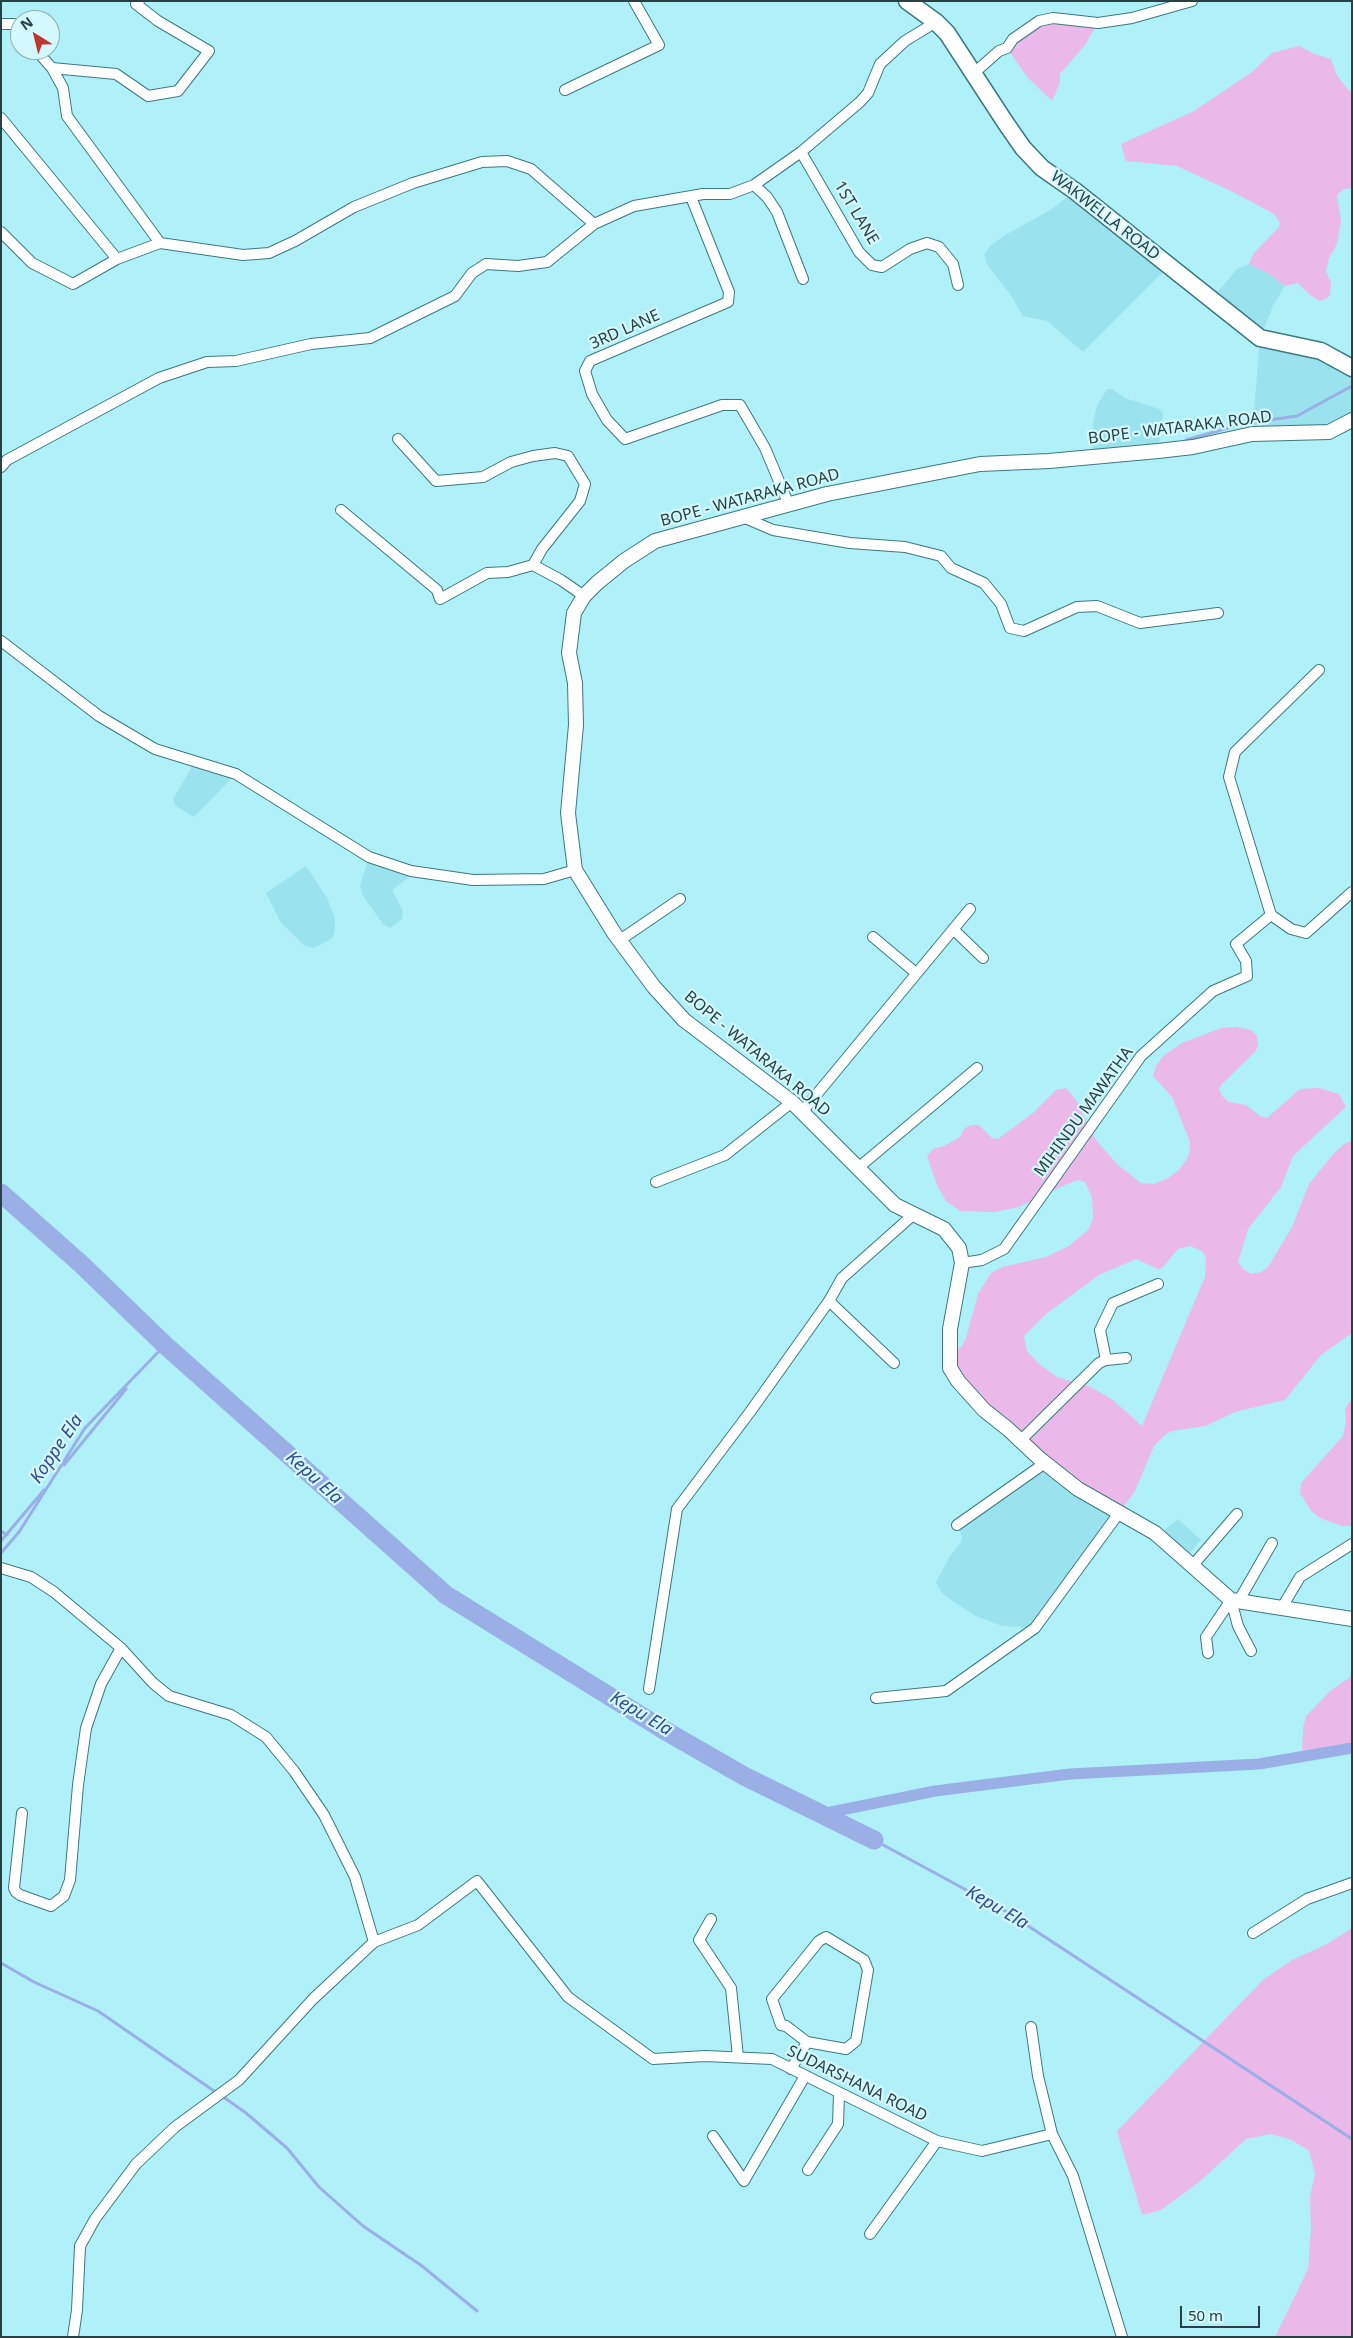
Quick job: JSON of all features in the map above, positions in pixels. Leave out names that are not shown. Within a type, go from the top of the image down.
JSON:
[{"type":"main road","name":"WAKWELLA ROAD","points":[[907,1],[936,22],[974,73],[1023,148],[1042,168],[1075,191],[1260,338],[1321,351],[1352,368]]},
{"type":"street","points":[[52,68],[116,74],[148,96],[178,91],[210,51],[158,21],[136,4],[139,1]]},
{"type":"street","points":[[565,90],[659,45],[634,1]]},
{"type":"street","points":[[974,73],[1000,51],[1007,48],[1013,39],[1039,21],[1053,18],[1098,23],[1132,18],[1192,1]]},
{"type":"street","points":[[1,467],[7,460],[159,378],[207,362],[236,361],[311,344],[370,338],[455,296],[472,273],[486,264],[518,266],[547,262],[594,224],[634,206],[703,194],[730,194],[754,185],[801,152],[860,102],[868,93],[880,64],[905,41],[936,22]]},
{"type":"street","points":[[45,60],[52,68],[63,88],[67,116],[160,243]]},
{"type":"street","points":[[1,118],[117,259]]},
{"type":"street","name":"1ST LANE","points":[[801,152],[860,252],[872,265],[882,267],[910,249],[927,243],[939,246],[953,264],[958,285]]},
{"type":"street","points":[[1,232],[32,263],[74,284],[117,259],[160,243],[243,255],[269,253],[295,241],[354,207],[413,183],[482,162],[507,161],[531,169],[594,224]]},
{"type":"street","points":[[754,185],[767,197],[777,212],[803,279]]},
{"type":"street","name":"3RD LANE","points":[[691,197],[729,292],[728,302],[590,361],[586,371],[592,394],[606,420],[625,439],[722,405],[740,404],[765,448],[789,505]]},
{"type":"street","name":"BOPE - WATARAKA ROAD","points":[[962,1263],[958,1248],[944,1229],[895,1205],[792,1102],[684,1020],[654,987],[620,940],[575,870],[568,813],[576,724],[575,683],[569,653],[574,613],[584,596],[624,560],[655,542],[693,530],[864,486],[980,464],[1049,461],[1158,451],[1193,447],[1252,434],[1329,432],[1352,420]]},
{"type":"street","points":[[398,439],[436,481],[484,476],[511,462],[533,456],[555,453],[568,456],[585,484],[580,501],[542,549],[533,565]]},
{"type":"street","points":[[341,510],[437,590],[440,600],[487,573],[508,572],[533,565],[561,580],[584,596]]},
{"type":"street","points":[[745,518],[773,530],[850,543],[904,546],[941,556],[951,568],[984,584],[1001,604],[1010,628],[1024,630],[1077,607],[1097,606],[1140,623],[1218,613]]},
{"type":"street","points":[[1,641],[99,716],[155,749],[236,774],[369,857],[411,871],[472,880],[544,878],[575,870]]},
{"type":"street","points":[[1319,670],[1235,752],[1231,760],[1229,777],[1271,915],[1292,929],[1306,933],[1352,892]]},
{"type":"street","points":[[620,940],[680,899]]},
{"type":"street","points":[[802,1112],[970,909]]},
{"type":"street","name":"MIHINDU MAWATHA","points":[[962,1263],[982,1260],[1004,1249],[1141,1056],[1214,991],[1248,976],[1246,961],[1236,944],[1271,915]]},
{"type":"street","points":[[954,929],[983,958]]},
{"type":"street","points":[[873,937],[916,973]]},
{"type":"street","points":[[858,1168],[978,1068]]},
{"type":"street","points":[[656,1182],[725,1156],[792,1102]]},
{"type":"street","points":[[648,1689],[677,1509],[829,1301],[842,1278],[914,1214]]},
{"type":"street","points":[[962,1263],[950,1329],[950,1368],[958,1381],[984,1410],[1008,1429],[1019,1442],[1078,1490],[1155,1533],[1234,1601],[1281,1609],[1304,1610],[1352,1619]]},
{"type":"street","points":[[1106,1360],[1100,1330],[1113,1303],[1158,1284]]},
{"type":"street","points":[[829,1301],[894,1364]]},
{"type":"street","points":[[1019,1442],[1099,1363],[1106,1360],[1126,1358]]},
{"type":"street","points":[[957,1525],[1045,1464]]},
{"type":"street","points":[[876,1698],[946,1691],[1035,1628],[1119,1513]]},
{"type":"street","points":[[1193,1565],[1237,1514]]},
{"type":"street","points":[[1208,1653],[1206,1637],[1234,1601],[1272,1543]]},
{"type":"street","points":[[1281,1609],[1300,1577],[1352,1544]]},
{"type":"street","points":[[2,1569],[31,1577],[54,1592],[121,1648],[153,1683],[170,1696],[231,1715],[266,1737],[294,1771],[324,1815],[355,1877],[374,1942],[313,1999],[239,2080],[175,2127],[136,2164],[96,2219],[80,2246],[77,2310],[73,2337]]},
{"type":"street","points":[[1234,1601],[1238,1626],[1250,1651]]},
{"type":"street","points":[[22,1813],[14,1888],[20,1895],[51,1906],[64,1896],[70,1880],[78,1785],[86,1728],[101,1684],[121,1648]]},
{"type":"street","name":"SUDARSHANA ROAD","points":[[374,1942],[418,1925],[477,1881],[568,1997],[653,2059],[705,2056],[772,2059],[839,2094],[937,2141],[982,2151],[1052,2134]]},
{"type":"street","points":[[1252,1933],[1307,1899],[1352,1883]]},
{"type":"street","points":[[711,1919],[699,1940],[731,1988],[738,2057]]},
{"type":"street","points":[[826,1937],[864,1960],[868,1970],[856,2041],[846,2049],[808,2042],[786,2026],[780,2025],[772,1999],[819,1941],[826,1937]]},
{"type":"street","points":[[1031,2027],[1038,2076],[1052,2134],[1073,2176],[1122,2337]]},
{"type":"street","points":[[791,2069],[808,2042]]},
{"type":"street","points":[[713,2136],[744,2180],[804,2076]]},
{"type":"street","points":[[808,2170],[838,2124],[839,2094]]},
{"type":"street","points":[[870,2234],[937,2141]]},
{"type":"shaded area","points":[[1039,21],[1098,23],[1085,45],[1060,74],[1060,83],[1052,101],[1028,78],[1007,48]]},
{"type":"shaded area","points":[[1299,46],[1314,54],[1331,59],[1337,76],[1352,94],[1352,188],[1344,189],[1337,195],[1341,221],[1337,244],[1329,258],[1326,272],[1331,282],[1330,295],[1320,301],[1310,295],[1298,283],[1285,286],[1268,273],[1249,264],[1253,254],[1279,227],[1280,223],[1274,214],[1233,192],[1177,166],[1126,161],[1121,144],[1194,111],[1252,72],[1272,53]]},
{"type":"shaded area","points":[[1075,191],[1169,266],[1083,352],[1047,321],[1023,316],[1010,294],[988,266],[984,255],[991,245],[1002,237],[1052,209]]},
{"type":"shaded area","points":[[1249,264],[1268,273],[1285,286],[1273,306],[1260,338],[1211,300],[1237,269]]},
{"type":"shaded area","points":[[1260,338],[1352,368],[1352,420],[1340,427],[1252,434]]},
{"type":"shaded area","points":[[1107,389],[1112,389],[1125,398],[1159,409],[1163,413],[1158,451],[1092,456],[1093,423],[1097,405]]},
{"type":"shaded area","points":[[196,760],[236,774],[194,817],[176,806],[173,799]]},
{"type":"shaded area","points":[[369,857],[411,871],[408,878],[392,890],[403,911],[402,919],[390,928],[383,924],[363,896],[360,886]]},
{"type":"shaded area","points":[[306,866],[327,898],[335,918],[335,933],[331,939],[314,948],[305,946],[281,923],[266,893]]},
{"type":"shaded area","points":[[1237,1027],[1251,1030],[1257,1036],[1258,1045],[1256,1051],[1221,1085],[1219,1090],[1229,1102],[1246,1105],[1260,1116],[1267,1118],[1300,1089],[1319,1088],[1339,1094],[1346,1107],[1293,1156],[1281,1187],[1248,1229],[1238,1262],[1243,1269],[1251,1274],[1261,1272],[1268,1267],[1292,1227],[1309,1184],[1334,1153],[1344,1144],[1352,1141],[1352,1333],[1321,1355],[1285,1400],[1235,1412],[1206,1426],[1171,1431],[1164,1436],[1154,1446],[1135,1491],[1119,1513],[1040,1459],[950,1368],[956,1351],[962,1346],[966,1338],[978,1294],[991,1273],[1002,1267],[1046,1257],[1069,1246],[1088,1230],[1093,1219],[1092,1197],[1085,1182],[1078,1180],[1067,1184],[1019,1207],[995,1212],[960,1211],[946,1201],[937,1185],[927,1156],[933,1149],[944,1146],[960,1137],[965,1128],[971,1125],[979,1125],[992,1138],[998,1139],[1033,1113],[1056,1090],[1066,1088],[1076,1100],[1096,1140],[1117,1164],[1141,1183],[1154,1184],[1168,1178],[1179,1170],[1187,1159],[1190,1151],[1190,1142],[1172,1097],[1153,1076],[1156,1066],[1163,1056],[1182,1043],[1221,1028]],"holes":[[[1190,1246],[1202,1251],[1206,1257],[1205,1277],[1142,1426],[1113,1400],[1091,1387],[1057,1377],[1038,1363],[1027,1351],[1024,1336],[1046,1314],[1099,1275],[1136,1259],[1158,1269],[1162,1268],[1178,1249]]]},
{"type":"shaded area","points":[[1352,1398],[1352,1526],[1342,1526],[1320,1518],[1311,1511],[1300,1493],[1301,1483],[1343,1436],[1346,1422],[1345,1409]]},
{"type":"shaded area","points":[[1045,1463],[1119,1513],[1035,1628],[1002,1626],[976,1616],[954,1602],[942,1593],[936,1582],[949,1558],[961,1542],[962,1537],[957,1525]]},
{"type":"shaded area","points":[[1178,1519],[1201,1540],[1189,1554],[1162,1532]]},
{"type":"shaded area","points":[[1352,1676],[1352,1748],[1302,1755],[1303,1728],[1306,1716],[1330,1691]]},
{"type":"shaded area","points":[[1352,1928],[1352,2337],[1275,2337],[1308,2269],[1311,2230],[1310,2196],[1315,2174],[1309,2151],[1292,2140],[1271,2134],[1246,2139],[1198,2183],[1161,2210],[1142,2215],[1117,2131],[1263,1980],[1292,1960],[1327,1944]]},
{"type":"waterway","points":[[1186,440],[1242,424],[1297,416],[1352,386]]},
{"type":"waterway","name":"Kepu Ela","points":[[1,1193],[81,1264],[165,1345],[446,1595],[664,1730],[744,1776],[874,1840]]},
{"type":"waterway","name":"Koppe Ela","points":[[1,1553],[19,1532],[85,1428],[165,1345]]},
{"type":"waterway","points":[[64,1465],[126,1389]]},
{"type":"waterway","points":[[1,1541],[44,1490]]},
{"type":"waterway","points":[[1,1531],[7,1535]]},
{"type":"waterway","points":[[821,1814],[935,1791],[1070,1774],[1259,1764],[1352,1748]]},
{"type":"waterway","name":"Kepu Ela","points":[[874,1840],[1007,1912],[1352,2139]]},
{"type":"waterway","points":[[1,1963],[34,1982],[98,2011],[217,2093]]},
{"type":"waterway","points":[[222,2096],[246,2113],[287,2148],[319,2187],[363,2226],[422,2266],[477,2311]]}]
